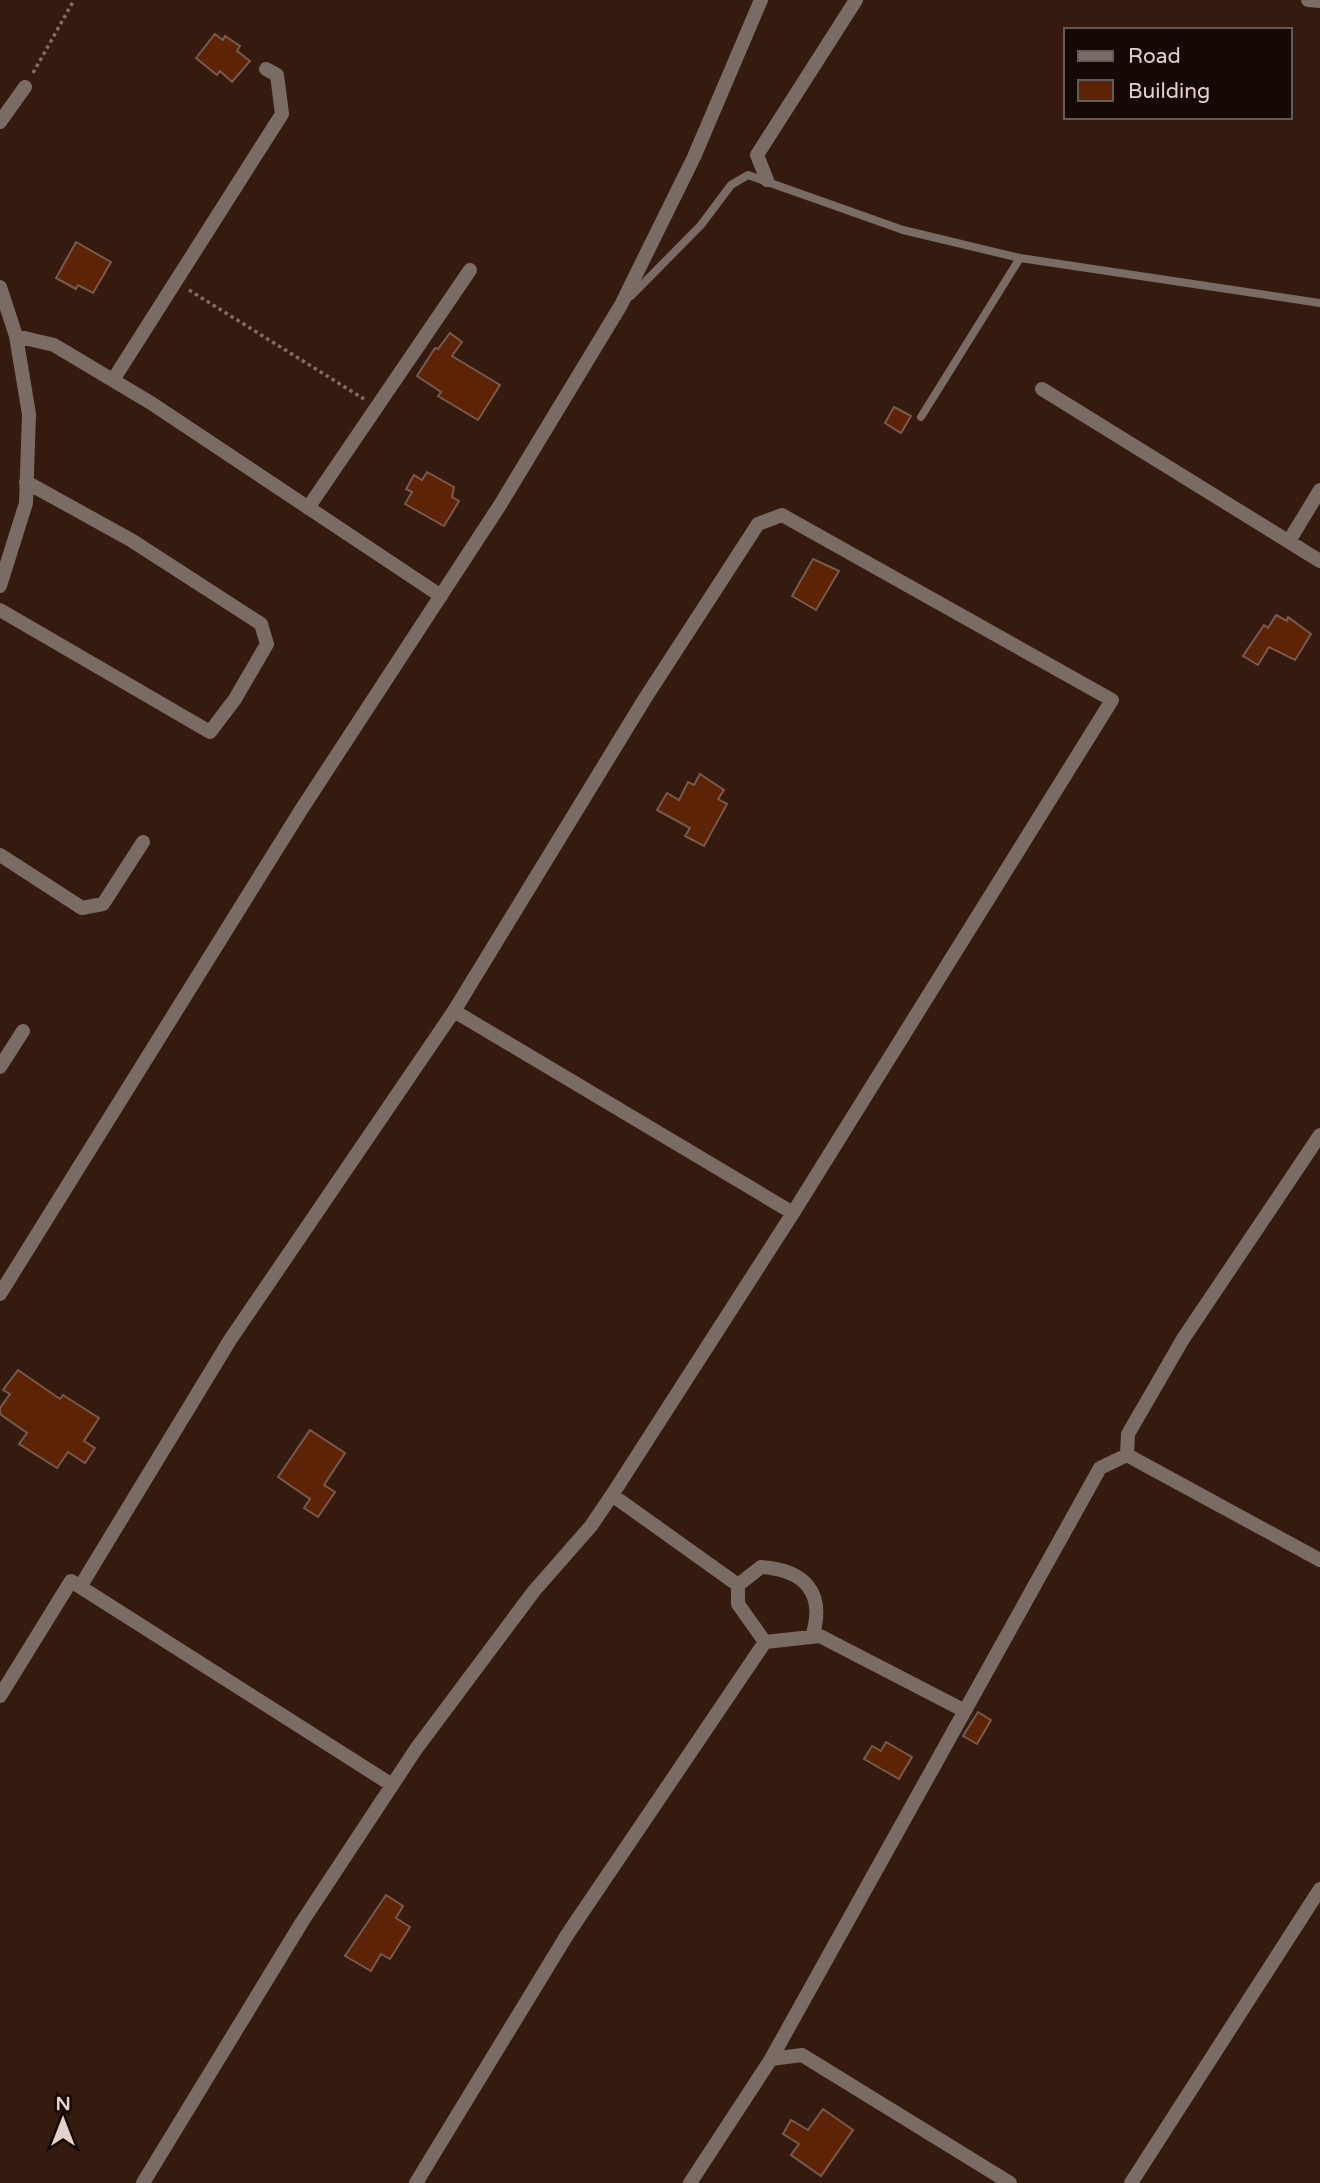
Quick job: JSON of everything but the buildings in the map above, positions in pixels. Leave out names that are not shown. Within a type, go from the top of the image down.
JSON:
[{"type":"street","points":[[0,1294],[286,834],[500,505],[621,305],[699,146],[761,0]]},
{"type":"street","points":[[767,180],[757,155],[856,0]]},
{"type":"street","points":[[1308,0],[1320,1]]},
{"type":"street","points":[[113,380],[282,114],[277,75],[267,69]]},
{"type":"street","points":[[0,122],[25,87]]},
{"type":"street","points":[[308,508],[470,270]]},
{"type":"street","points":[[0,287],[16,336],[29,414],[26,503],[0,586]]},
{"type":"street","points":[[16,336],[54,345],[113,380],[441,596]]},
{"type":"street","points":[[1042,388],[1320,561]]},
{"type":"street","points":[[0,610],[210,732],[236,699],[267,644],[261,624],[131,540],[26,482]]},
{"type":"street","points":[[1289,541],[1320,490]]},
{"type":"street","points":[[80,1587],[230,1340],[454,1011],[644,700],[758,524],[782,515],[1112,700],[793,1213],[612,1495],[590,1527],[534,1591],[392,1785],[302,1922],[143,2183]]},
{"type":"street","points":[[0,855],[82,908],[103,904],[143,842]]},
{"type":"street","points":[[454,1011],[793,1213]]},
{"type":"street","points":[[0,1067],[23,1031]]},
{"type":"street","points":[[1127,1455],[1128,1434],[1183,1339],[1320,1135]]},
{"type":"street","points":[[1127,1455],[1320,1560]]},
{"type":"street","points":[[690,2183],[771,2059],[1100,1468],[1127,1455]]},
{"type":"street","points":[[612,1495],[738,1585]]},
{"type":"street","points":[[738,1585],[761,1567],[783,1568],[801,1578],[816,1598],[818,1619],[812,1637]]},
{"type":"street","points":[[0,1696],[71,1581],[392,1785]]},
{"type":"street","points":[[738,1585],[738,1604],[765,1642]]},
{"type":"street","points":[[416,2183],[567,1935],[765,1642],[820,1636],[965,1711]]},
{"type":"street","points":[[1131,2183],[1320,1889]]},
{"type":"street","points":[[771,2059],[802,2055],[1010,2183]]},
{"type":"lane","points":[[621,305],[701,225],[731,185],[748,174],[903,230],[1020,258],[1320,303]]},
{"type":"lane","points":[[921,417],[1020,258]]},
{"type":"path","points":[[25,87],[74,0]]},
{"type":"path","points":[[176,282],[377,407]]}]
